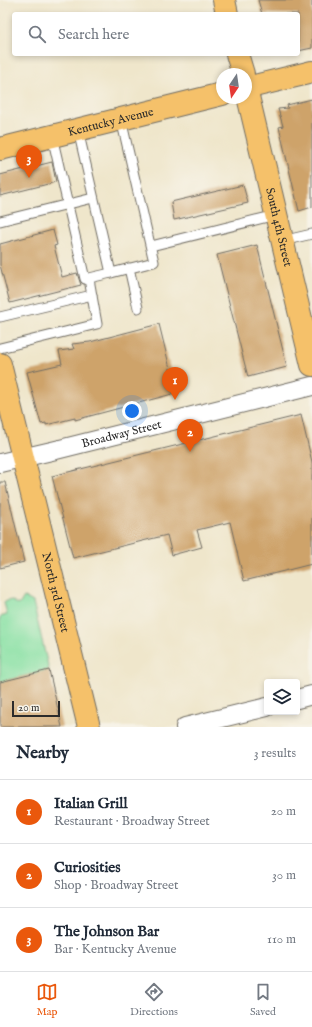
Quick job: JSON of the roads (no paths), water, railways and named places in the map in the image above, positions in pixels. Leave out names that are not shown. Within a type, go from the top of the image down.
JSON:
[{"type":"main road","points":[[224,0],[227,12]]},
{"type":"main road","points":[[238,56],[241,68]]},
{"type":"main road","points":[[252,87],[312,72]]},
{"type":"main road","name":"Kentucky Avenue","points":[[0,148],[216,95]]},
{"type":"main road","name":"South 4th Street","points":[[250,104],[312,365]]},
{"type":"main road","name":"North 3rd Street","points":[[0,364],[89,727]]},
{"type":"street","name":"Broadway Street","points":[[0,463],[87,443],[312,386]]},
{"type":"street","points":[[300,698],[312,695]]},
{"type":"street","points":[[185,727],[264,708]]},
{"type":"lane","points":[[52,136],[85,279],[111,273],[154,262],[121,119]]},
{"type":"lane","points":[[78,129],[111,273]]},
{"type":"lane","points":[[0,222],[93,198]]},
{"type":"lane","points":[[150,246],[276,215]]},
{"type":"lane","points":[[282,241],[312,234]]},
{"type":"lane","points":[[129,268],[138,308]]},
{"type":"lane","points":[[0,348],[98,324],[89,278]]},
{"type":"lane","points":[[0,317],[92,295]]},
{"type":"place","name":"The Johnson Bar","points":[[29,178]]},
{"type":"place","name":"Italian Grill","points":[[175,400]]},
{"type":"place","name":"Curiosities","points":[[190,452]]}]
